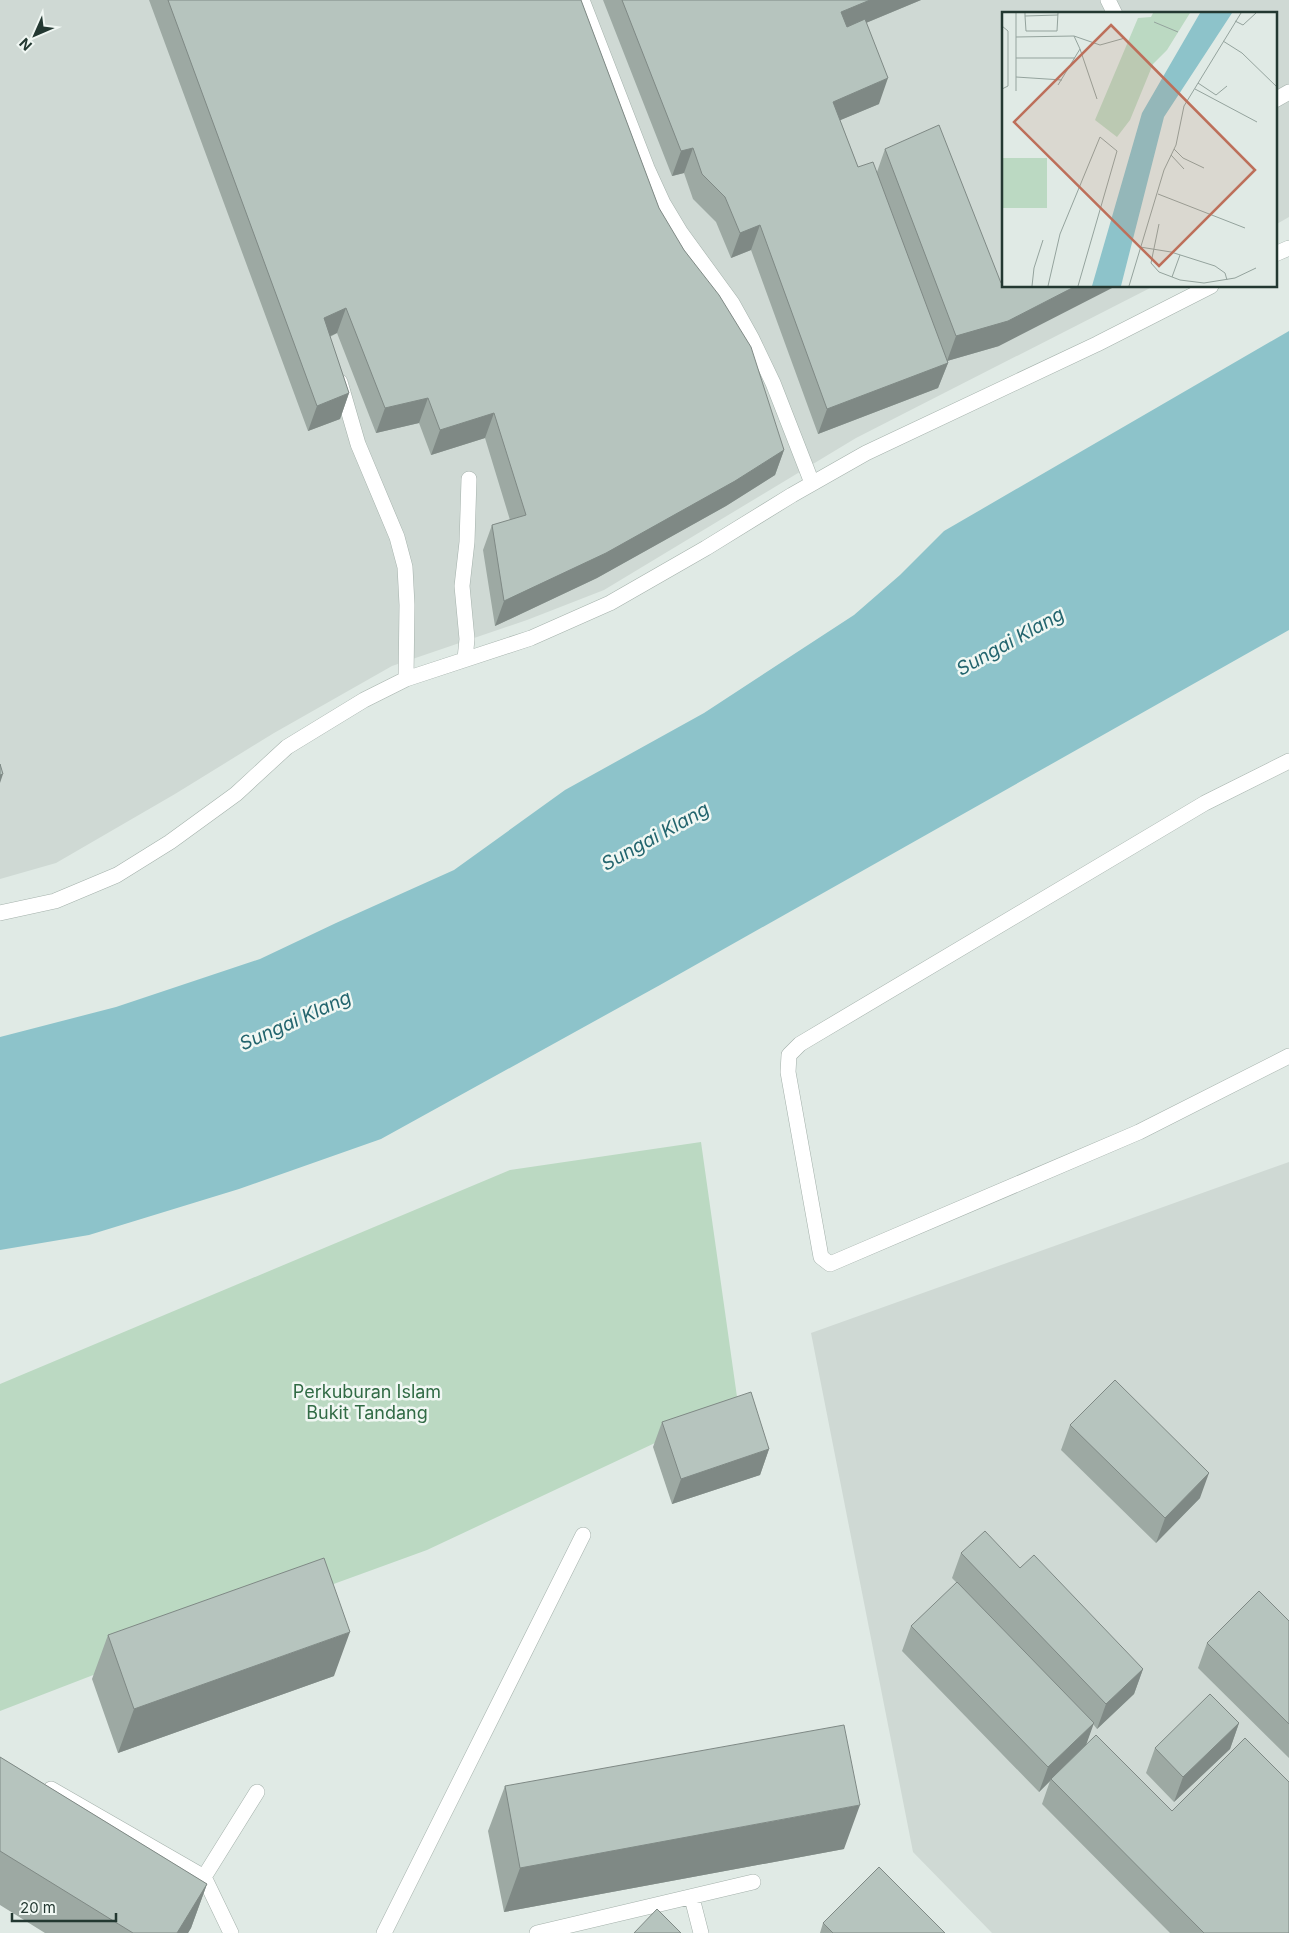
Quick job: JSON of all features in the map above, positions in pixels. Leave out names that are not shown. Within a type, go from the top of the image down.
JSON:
[{"type":"street","points":[[582,0],[647,168],[663,203],[681,233],[732,303],[752,339],[772,383],[812,483]]},
{"type":"street","points":[[1108,0],[1114,12]]},
{"type":"street","points":[[1276,99],[1289,92]]},
{"type":"street","points":[[0,914],[55,901],[116,875],[170,842],[236,794],[287,748],[364,700],[406,679],[531,638],[610,603],[866,453],[1097,344],[1207,288]]},
{"type":"street","points":[[334,365],[358,444],[397,537],[405,567],[407,606],[406,679]]},
{"type":"street","points":[[465,659],[467,639],[462,586],[467,542],[469,479]]},
{"type":"street","points":[[1289,761],[1206,803],[800,1044],[789,1055],[788,1072],[821,1257],[830,1264],[1139,1132],[1289,1056]]},
{"type":"street","points":[[384,1933],[583,1535]]},
{"type":"street","points":[[42,1784],[204,1877],[231,1933]]},
{"type":"street","points":[[204,1877],[257,1792]]},
{"type":"street","points":[[537,1933],[692,1898],[753,1882]]},
{"type":"street","points":[[692,1898],[701,1933]]},
{"type":"shaded area","points":[[0,0],[1289,0],[1289,217],[1276,224],[1276,12],[1002,12],[1002,288],[1150,288],[856,438],[604,590],[527,620],[392,666],[274,733],[175,794],[56,863],[0,879]]},
{"type":"shaded area","points":[[1289,1162],[1289,1933],[992,1933],[913,1852],[811,1333]]},
{"type":"green space","name":"Perkuburan Islam Bukit Tandang","points":[[701,1142],[738,1404],[427,1550],[254,1613],[0,1711],[0,1384],[510,1170]]},
{"type":"water","name":"Sungai Klang","points":[[1289,331],[1289,630],[660,985],[381,1139],[239,1189],[89,1235],[0,1250],[0,1037],[116,1007],[260,959],[454,870],[565,790],[704,713],[854,615],[900,575],[944,531]]},
{"type":"building","points":[[168,0],[581,0],[659,208],[684,250],[719,295],[751,347],[784,450],[735,481],[606,553],[504,601],[492,525],[526,515],[494,413],[440,430],[428,398],[385,408],[346,308],[324,318],[349,393],[317,406]]},
{"type":"building","points":[[622,0],[870,0],[841,12],[847,27],[865,19],[888,78],[833,102],[858,167],[873,162],[948,363],[827,409],[760,225],[740,233],[725,197],[702,174],[693,148],[681,151]]},
{"type":"building","points":[[939,125],[1002,282],[1002,288],[1072,288],[1008,321],[956,336],[885,149]]},
{"type":"building","points":[[0,764],[3,774],[0,775]]},
{"type":"building","points":[[1115,1380],[1209,1473],[1165,1518],[1070,1425]]},
{"type":"building","points":[[751,1392],[769,1449],[681,1479],[662,1422]]},
{"type":"building","points":[[985,1531],[1020,1568],[1034,1555],[1143,1669],[1106,1704],[961,1553]]},
{"type":"building","points":[[324,1558],[350,1632],[134,1709],[108,1635]]},
{"type":"building","points":[[957,1582],[1094,1723],[1048,1767],[911,1626]]},
{"type":"building","points":[[1259,1591],[1289,1621],[1289,1724],[1207,1643]]},
{"type":"building","points":[[1210,1694],[1239,1723],[1183,1777],[1155,1748]]},
{"type":"building","points":[[844,1725],[860,1805],[520,1868],[505,1786]]},
{"type":"building","points":[[1096,1735],[1172,1811],[1245,1738],[1289,1782],[1289,1933],[1204,1933],[1051,1779]]},
{"type":"building","points":[[0,1757],[207,1884],[177,1933],[133,1933],[0,1851]]},
{"type":"building","points":[[879,1867],[945,1933],[833,1933],[823,1923]]},
{"type":"building","points":[[657,1909],[681,1933],[634,1933]]}]
